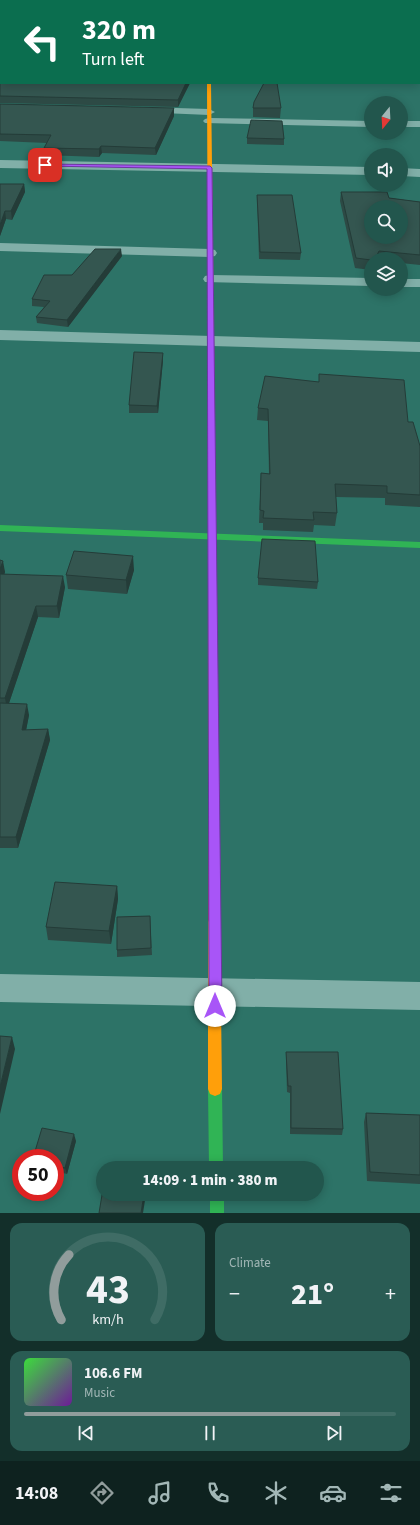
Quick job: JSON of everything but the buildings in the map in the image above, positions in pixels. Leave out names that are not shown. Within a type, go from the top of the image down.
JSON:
[{"type":"main road","points":[[209,84],[216,1161]]},
{"type":"main road","points":[[0,528],[212,538],[420,545]]},
{"type":"main road","points":[[217,1201],[217,1213]]},
{"type":"street","points":[[132,110],[209,116],[364,124]]},
{"type":"street","points":[[408,124],[420,124]]},
{"type":"street","points":[[0,164],[364,171]]},
{"type":"street","points":[[408,172],[420,173]]},
{"type":"street","points":[[0,247],[210,253]]},
{"type":"street","points":[[210,279],[364,282]]},
{"type":"street","points":[[408,283],[420,283]]},
{"type":"street","points":[[0,335],[211,340],[420,348]]},
{"type":"street","points":[[0,988],[420,996]]},
{"type":"traffic: fast","points":[[0,528],[420,545]]},
{"type":"traffic: fast","points":[[215,1089],[216,1161]]},
{"type":"traffic: fast","points":[[217,1201],[217,1213]]},
{"type":"traffic: slow","points":[[209,84],[211,330]]},
{"type":"traffic: slow","points":[[212,591],[213,775]]},
{"type":"traffic: slow","points":[[214,920],[215,1089]]},
{"type":"traffic: jam","points":[[211,330],[212,591]]},
{"type":"traffic: jam","points":[[213,775],[214,920]]},
{"type":"route","points":[[45,165],[210,168],[215,1006]]}]
